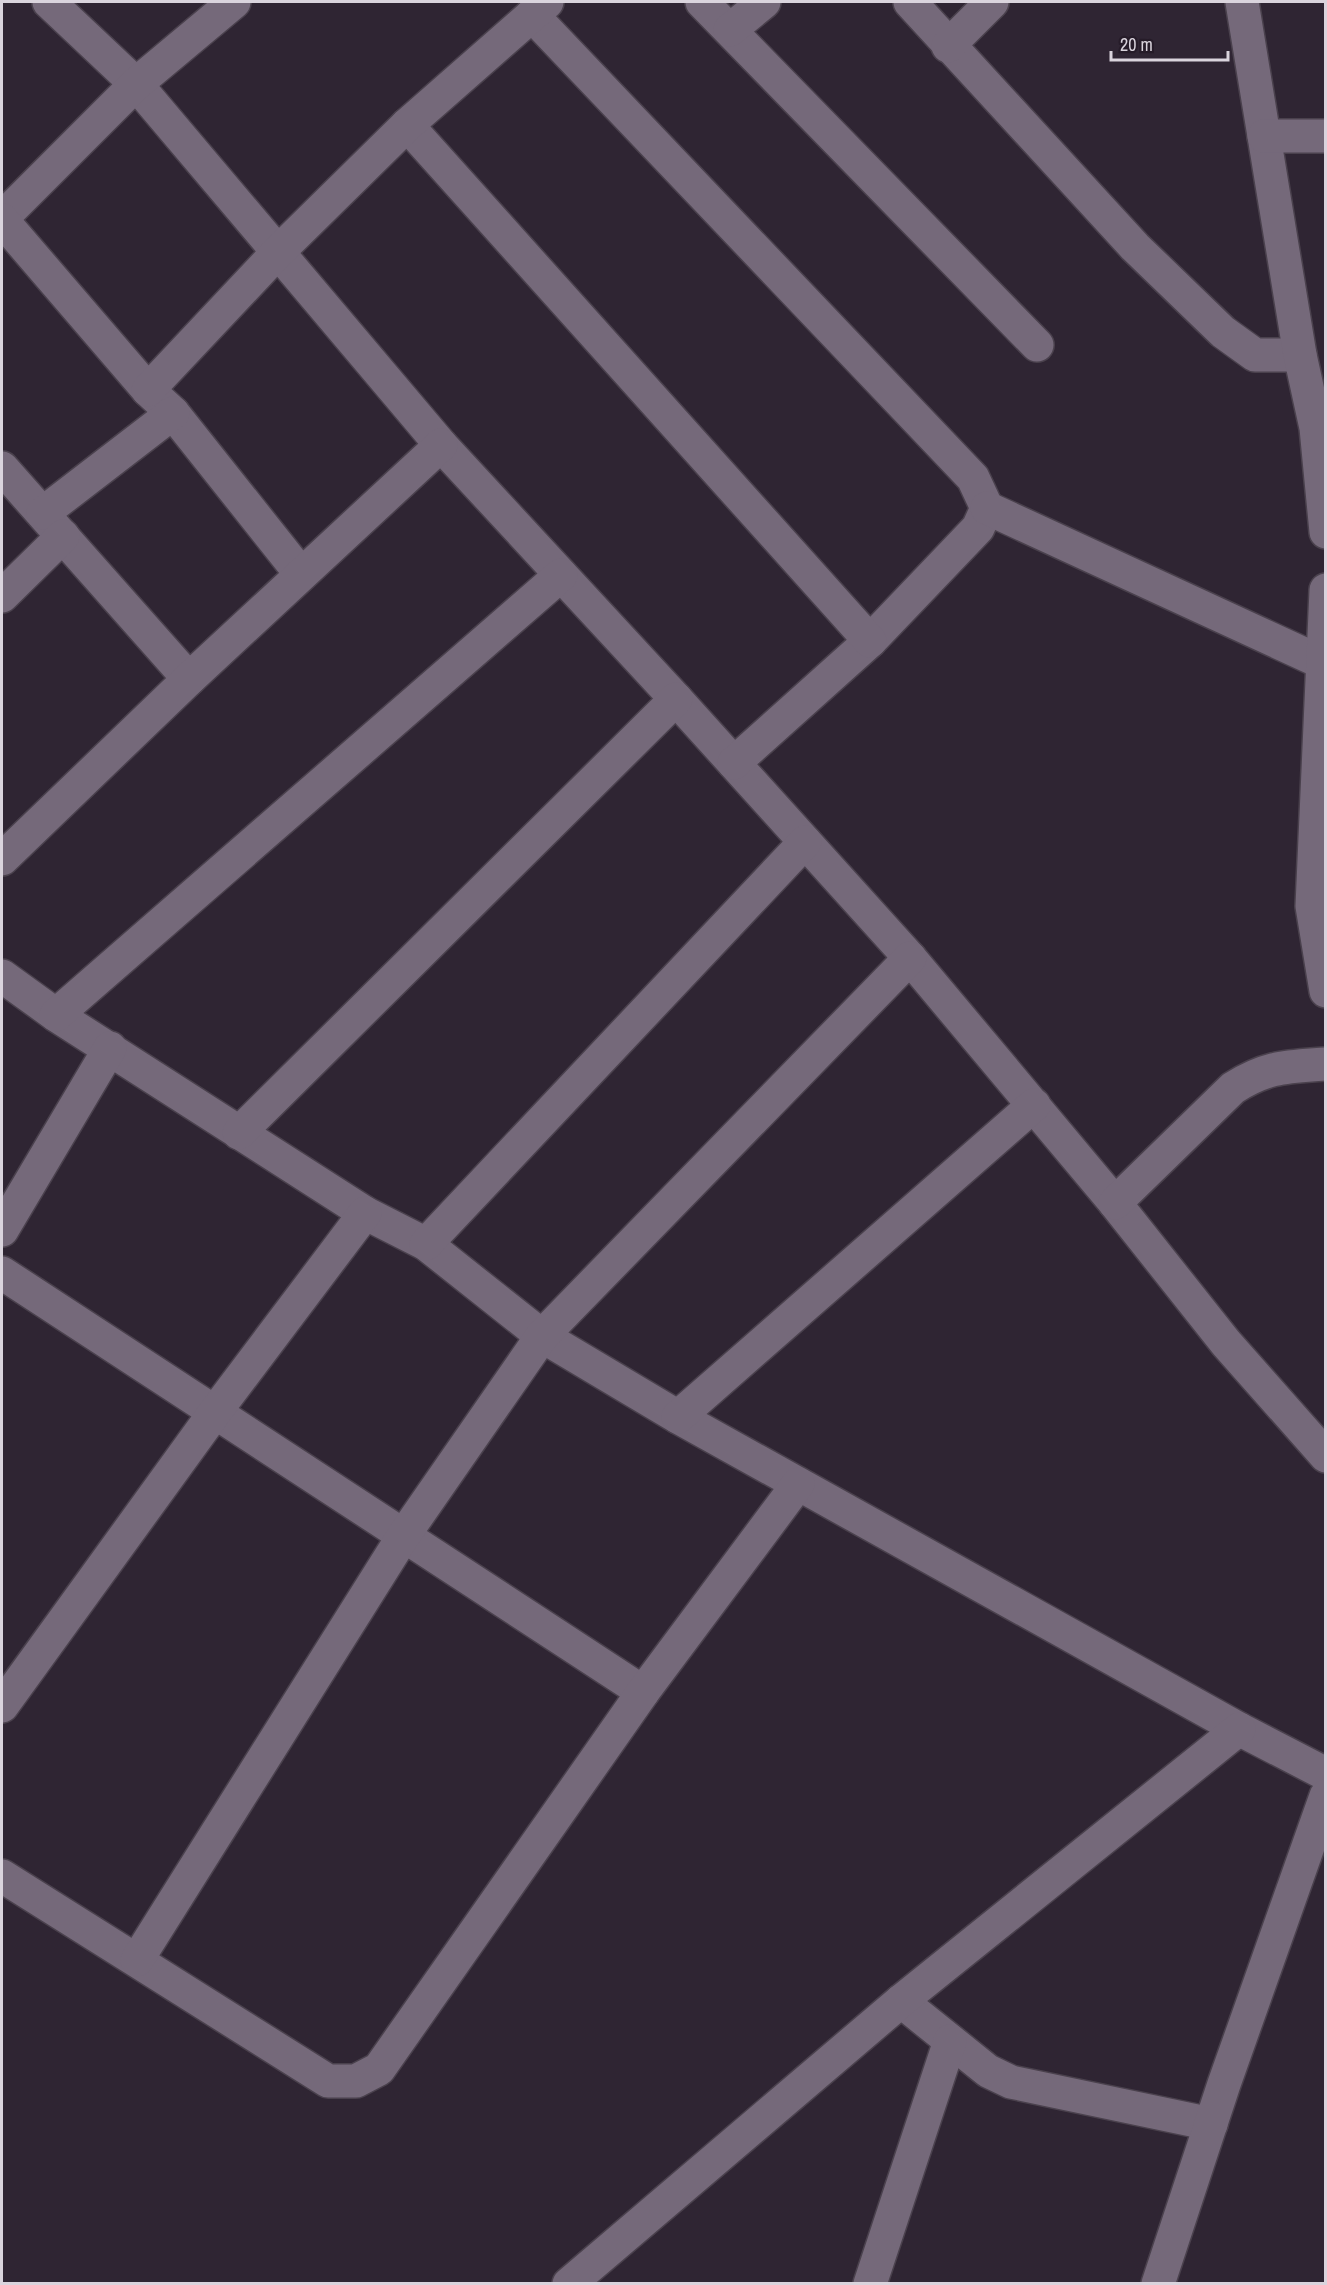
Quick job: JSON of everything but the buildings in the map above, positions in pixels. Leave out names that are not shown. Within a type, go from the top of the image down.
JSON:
[{"type":"street","points":[[49,2],[136,84],[441,445],[676,699],[910,958],[1115,1203],[1226,1343],[1326,1456]]},
{"type":"street","points":[[234,2],[136,84],[2,219],[148,390],[172,413],[301,574]]},
{"type":"street","points":[[702,2],[1037,345]]},
{"type":"street","points":[[730,30],[764,2]]},
{"type":"street","points":[[910,2],[1135,247],[1223,332],[1255,355],[1300,355]]},
{"type":"street","points":[[948,46],[992,2]]},
{"type":"street","points":[[1242,2],[1300,355],[1316,428],[1326,532]]},
{"type":"street","points":[[148,390],[277,253],[407,125],[540,8],[973,478],[987,508],[1321,662]]},
{"type":"street","points":[[407,125],[870,641]]},
{"type":"street","points":[[1264,136],[1326,136]]},
{"type":"street","points":[[2,597],[53,525],[172,413]]},
{"type":"street","points":[[2,859],[189,679],[441,445]]},
{"type":"street","points":[[2,468],[189,679]]},
{"type":"street","points":[[734,763],[870,641],[978,528],[987,508]]},
{"type":"street","points":[[56,1015],[561,575]]},
{"type":"street","points":[[1326,590],[1321,662],[1312,906],[1326,991]]},
{"type":"street","points":[[239,1132],[676,699]]},
{"type":"street","points":[[426,1244],[805,842]]},
{"type":"street","points":[[137,1960],[404,1535],[542,1336],[910,958]]},
{"type":"street","points":[[2,976],[56,1015],[365,1213],[426,1244],[542,1336],[678,1418],[1239,1729],[1326,1773]]},
{"type":"street","points":[[2,1230],[110,1048]]},
{"type":"street","points":[[1115,1203],[1233,1088],[1254,1075],[1274,1067],[1326,1064]]},
{"type":"street","points":[[678,1418],[1034,1105]]},
{"type":"street","points":[[2,1706],[215,1412],[365,1213]]},
{"type":"street","points":[[2,1273],[643,1692]]},
{"type":"street","points":[[2,1876],[328,2081],[356,2081],[379,2069],[643,1692],[798,1484]]},
{"type":"street","points":[[569,2283],[901,2001],[1239,1729]]},
{"type":"street","points":[[1158,2283],[1211,2124],[1326,1797]]},
{"type":"street","points":[[901,2001],[988,2071],[1011,2082],[1211,2124]]},
{"type":"street","points":[[870,2283],[950,2041]]}]
